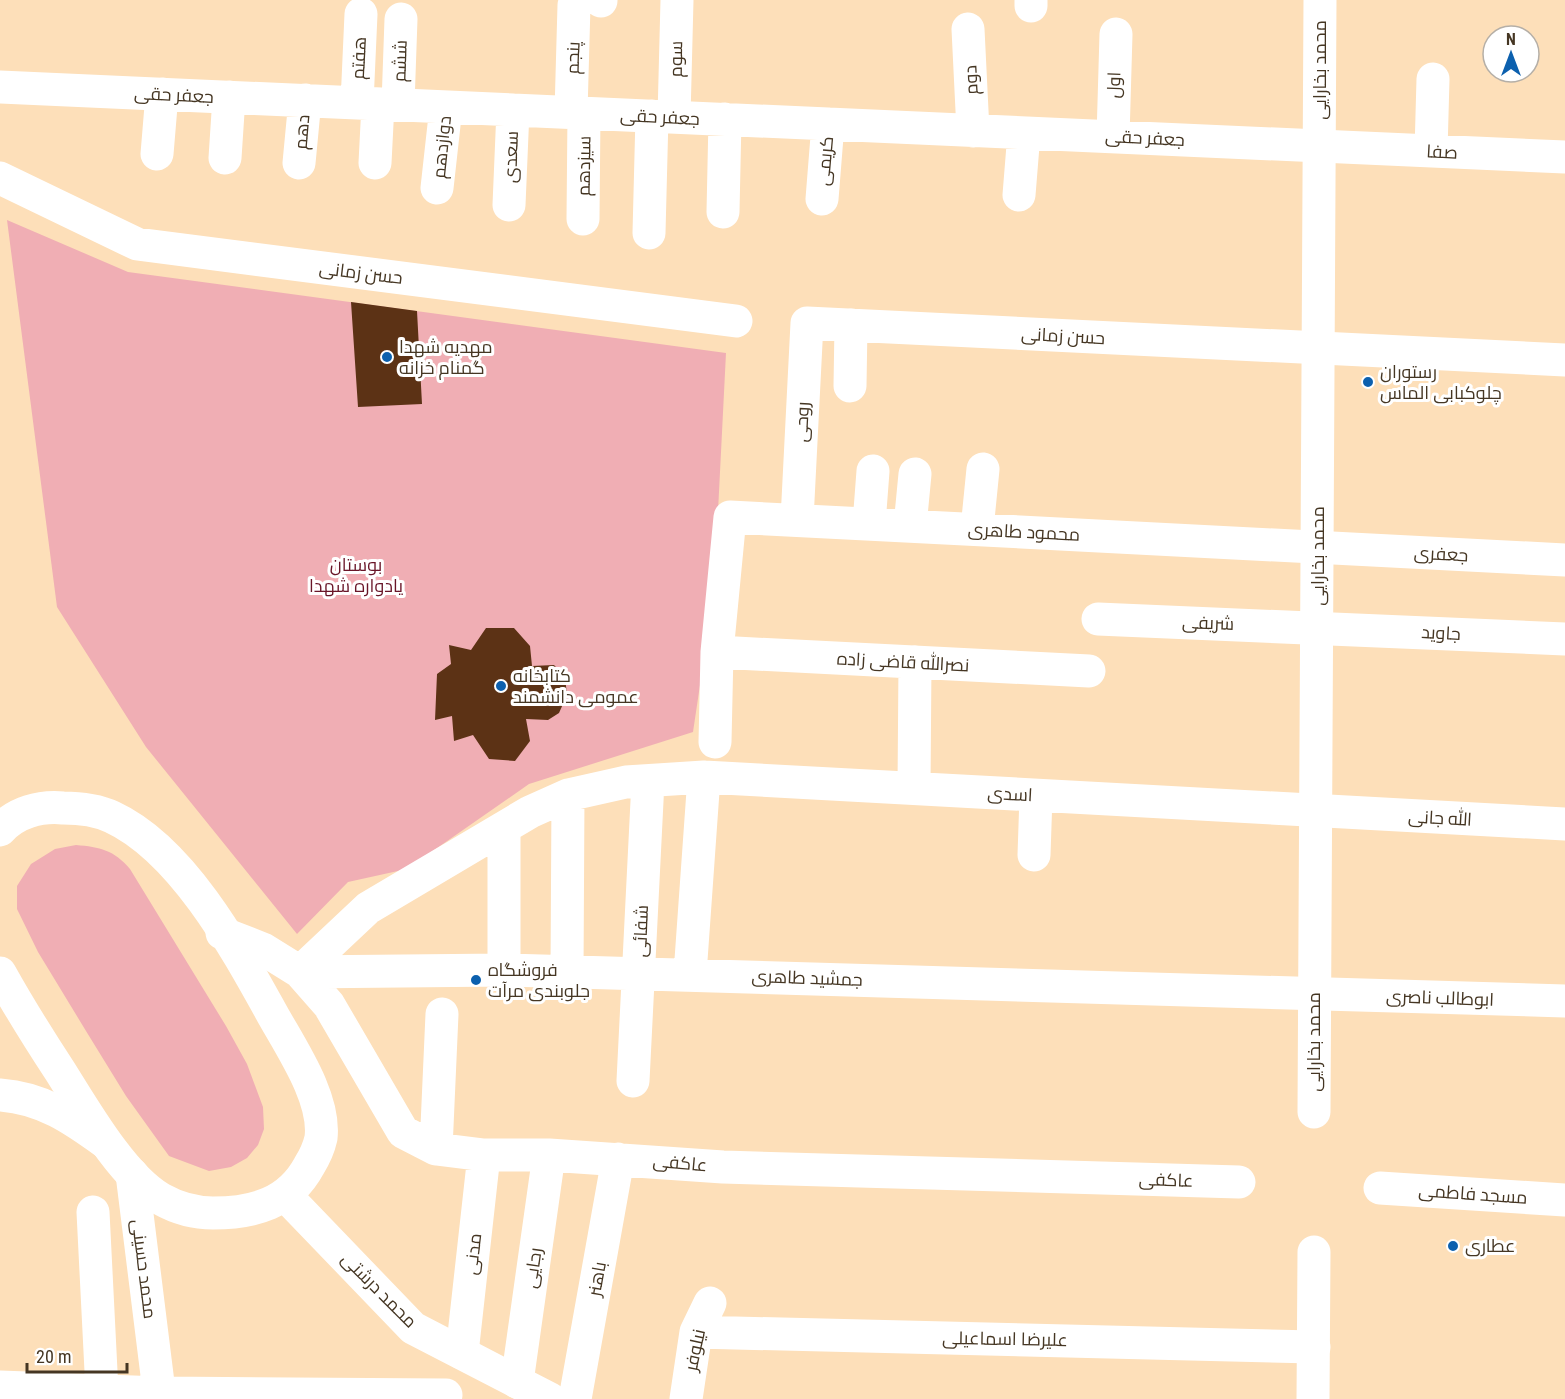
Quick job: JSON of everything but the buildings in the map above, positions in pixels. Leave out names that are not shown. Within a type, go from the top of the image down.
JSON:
[{"type":"street","name":"سوم","points":[[650,233],[677,0]]},
{"type":"street","name":"محمد بخارایی","points":[[1314,1112],[1320,0]]},
{"type":"street","name":"پنجم","points":[[578,113],[592,2]]},
{"type":"street","name":"هفتم","points":[[361,14],[378,104]]},
{"type":"street","name":"ششم","points":[[378,104],[401,19]]},
{"type":"street","name":"دوم","points":[[968,29],[973,130]]},
{"type":"street","name":"اول","points":[[1113,137],[1116,34]]},
{"type":"street","points":[[1431,151],[1432,79]]},
{"type":"street","name":"جعفر حقی","points":[[0,87],[1319,146]]},
{"type":"street","points":[[157,154],[162,94]]},
{"type":"street","points":[[225,158],[229,97]]},
{"type":"street","name":"دهم","points":[[299,163],[305,100]]},
{"type":"street","points":[[375,163],[378,104]]},
{"type":"street","name":"دوازدهم","points":[[437,188],[446,107]]},
{"type":"street","name":"سعدی","points":[[509,205],[513,110]]},
{"type":"street","name":"سیزدهم","points":[[578,113],[583,219]]},
{"type":"street","points":[[723,212],[724,119]]},
{"type":"street","name":"کریمی","points":[[822,198],[828,124]]},
{"type":"street","points":[[1019,195],[1024,133]]},
{"type":"street","name":"صفا","points":[[1319,146],[1565,157]]},
{"type":"street","name":"حسن زمانی","points":[[0,178],[137,244],[736,321]]},
{"type":"street","name":"حسن زمانی","points":[[807,323],[1565,360]]},
{"type":"street","name":"روحی","points":[[797,520],[807,323]]},
{"type":"street","points":[[850,386],[851,325]]},
{"type":"street","points":[[977,529],[983,469]]},
{"type":"street","points":[[869,524],[873,471]]},
{"type":"street","points":[[910,526],[915,474]]},
{"type":"street","name":"محمود طاهری","points":[[717,652],[730,517],[1318,547]]},
{"type":"street","name":"جعفری","points":[[1318,547],[1565,560]]},
{"type":"street","name":"شریفی","points":[[1098,619],[1317,627]]},
{"type":"street","name":"جاوید","points":[[1317,627],[1565,639]]},
{"type":"street","points":[[715,742],[717,652]]},
{"type":"street","name":"نصرالله قاضی زاده","points":[[717,652],[1089,671]]},
{"type":"street","points":[[914,788],[915,662]]},
{"type":"street","points":[[690,975],[704,777]]},
{"type":"street","name":"اسدی","points":[[300,972],[368,908],[530,812],[568,795],[626,782],[704,777],[1316,812]]},
{"type":"street","name":"شفائی","points":[[633,1081],[648,781]]},
{"type":"street","points":[[567,973],[568,795]]},
{"type":"street","points":[[1034,855],[1036,796]]},
{"type":"street","points":[[0,830],[28,811],[47,807],[81,808],[109,815],[127,825],[169,860],[193,889],[222,933],[296,1055],[310,1084],[318,1112],[321,1138],[314,1158],[301,1181],[286,1196],[266,1206],[236,1212],[192,1210],[159,1198],[132,1174],[78,1103],[0,974]]},
{"type":"street","name":"الله جانی","points":[[1316,812],[1565,824]]},
{"type":"street","points":[[504,828],[504,970]]},
{"type":"street","name":"عاکفی","points":[[222,933],[263,949],[300,972],[329,1005],[403,1132],[436,1149],[484,1155],[549,1155],[723,1167],[1239,1182]]},
{"type":"street","name":"جمشید طاهری","points":[[300,972],[504,970],[1314,994]]},
{"type":"street","name":"ابوطالب ناصری","points":[[1314,994],[1565,1001]]},
{"type":"street","points":[[436,1149],[442,1014]]},
{"type":"street","points":[[0,1095],[39,1104],[63,1113],[112,1148]]},
{"type":"street","name":"مدنی","points":[[462,1353],[484,1155]]},
{"type":"street","name":"رجایی","points":[[517,1382],[549,1155]]},
{"type":"street","name":"باهنر","points":[[575,1399],[618,1159]]},
{"type":"street","name":"محمد حسینی","points":[[132,1174],[160,1396]]},
{"type":"street","name":"مسجد فاطمی","points":[[1380,1188],[1565,1200]]},
{"type":"street","name":"محمد درشتی","points":[[286,1196],[413,1328],[550,1399]]},
{"type":"street","points":[[93,1212],[102,1391]]},
{"type":"street","points":[[1313,1399],[1314,1252]]},
{"type":"street","name":"نیلوفر","points":[[686,1399],[696,1332],[710,1303]]},
{"type":"street","name":"علیرضا اسماعیلی","points":[[696,1332],[1314,1347]]},
{"type":"street","points":[[0,1388],[102,1391],[160,1396],[446,1395]]},
{"type":"green space","name":"بوستان یادواره شهدا","points":[[7,220],[128,272],[726,353],[714,591],[693,732],[529,784],[407,869],[348,882],[297,934],[146,747],[57,607]]},
{"type":"green space","points":[[76,845],[106,851],[130,869],[247,1064],[263,1107],[264,1129],[258,1145],[247,1158],[231,1167],[209,1171],[169,1156],[126,1096],[86,1031],[38,952],[17,909],[17,886],[31,864],[55,849]]},
{"type":"place","name":"مهدیه شهدا گمنام خزانه","points":[[387,357]]},
{"type":"place","name":"رستوران چلوکبابی الماس","points":[[1368,382]]},
{"type":"place","name":"کتابخانه عمومی دانشمند","points":[[501,686]]},
{"type":"place","name":"فروشگاه جلوبندی مرآت","points":[[476,980]]},
{"type":"place","name":"عطاری","points":[[1453,1246]]}]
